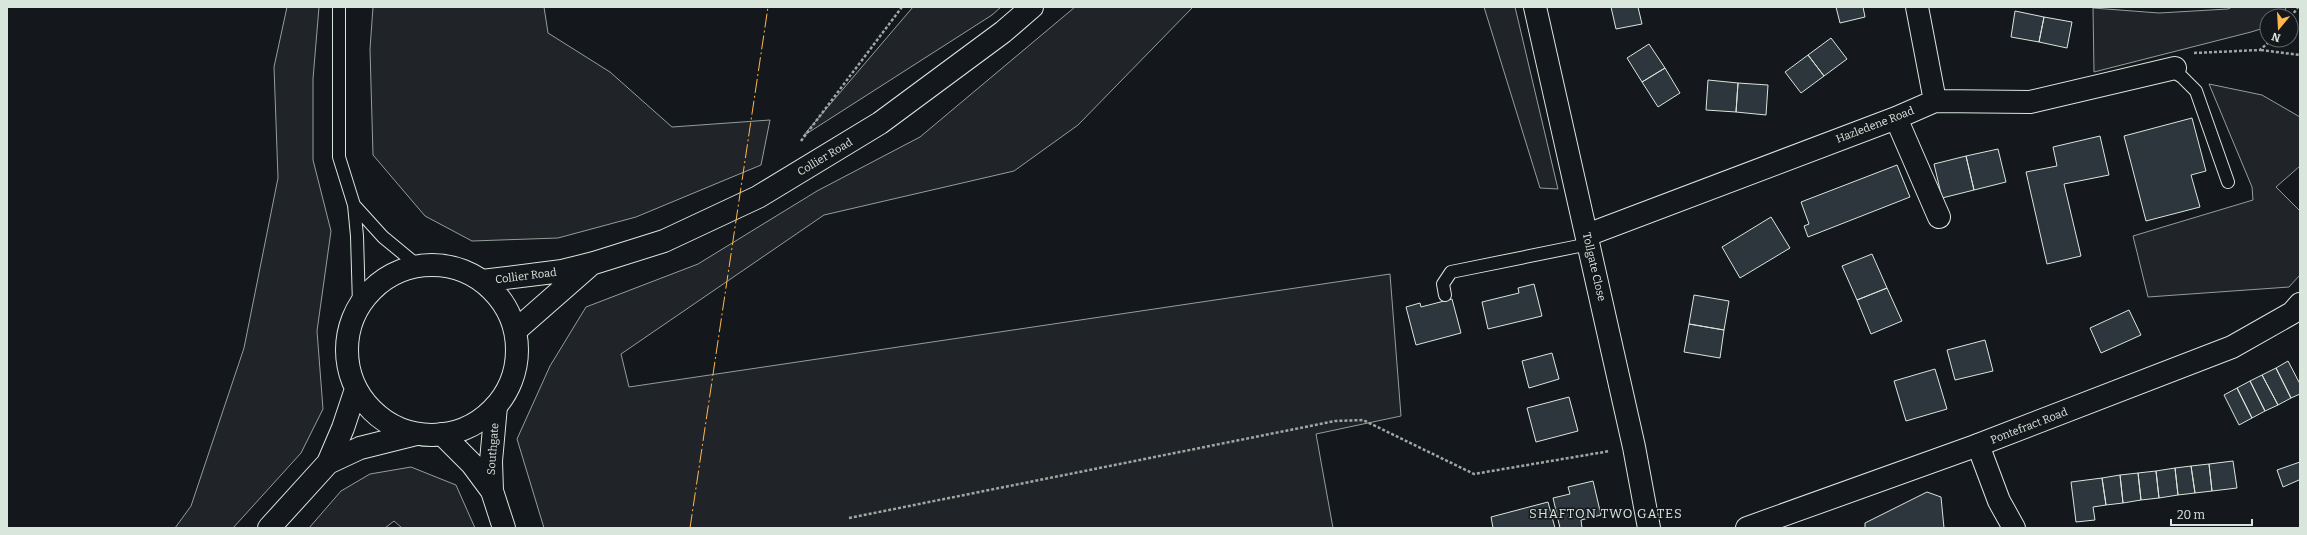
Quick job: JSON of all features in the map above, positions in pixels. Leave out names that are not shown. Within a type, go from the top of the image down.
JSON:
[{"type":"main road","name":"Collier Road","points":[[482,281],[562,271],[594,263],[664,241],[758,197],[880,123],[1003,32],[1032,7]]},
{"type":"main road","name":"Tollgate Close","points":[[1535,7],[1634,447],[1649,528]]},
{"type":"main road","points":[[1917,7],[1935,101]]},
{"type":"main road","name":"Hazledene Road","points":[[1588,240],[1896,118],[1935,101],[2030,102],[2173,69]]},
{"type":"main road","points":[[1896,118],[1939,217]]},
{"type":"main road","name":"Collier Road","points":[[515,331],[594,263]]},
{"type":"main road","points":[[328,463],[360,448],[416,434],[442,434],[462,430],[481,420],[496,406],[508,389],[515,371],[517,351],[515,331],[508,311],[497,294],[482,281],[462,270],[440,264],[418,265],[394,272],[374,286],[359,305],[350,325],[346,347],[348,369],[356,389],[371,410],[391,425],[416,434]]},
{"type":"main road","name":"Pontefract Road","points":[[1747,528],[1978,445],[2232,348],[2292,313],[2300,304]]},
{"type":"main road","points":[[269,528],[328,463],[344,428],[356,389]]},
{"type":"main road","name":"Southgate","points":[[496,406],[491,461],[492,491],[504,528]]},
{"type":"main road","name":"Southgate","points":[[442,434],[472,464],[492,491]]},
{"type":"main road","points":[[1978,445],[1999,501],[2014,528]]},
{"type":"lane","points":[[339,7],[339,157],[354,205],[357,236],[359,305]]},
{"type":"lane","points":[[2173,69],[2196,91],[2228,182]]},
{"type":"lane","points":[[354,205],[383,237],[418,265]]},
{"type":"lane","points":[[1445,295],[1443,284],[1451,272],[1588,240]]},
{"type":"path","points":[[796,147],[902,7]]},
{"type":"path","points":[[2173,69],[2193,53],[2260,50],[2300,55]]},
{"type":"path","points":[[848,518],[1334,421],[1363,420],[1474,474],[1634,447]]},
{"type":"shaded area","points":[[287,7],[319,7],[313,79],[313,160],[331,231],[317,331],[323,409],[301,453],[233,528],[175,528],[191,506],[244,348],[278,178],[274,67]]},
{"type":"shaded area","points":[[373,7],[544,7],[548,33],[610,72],[672,127],[770,120],[761,165],[636,217],[558,238],[472,241],[425,216],[373,155],[370,49]]},
{"type":"shaded area","points":[[913,7],[1001,7],[992,15],[803,136]]},
{"type":"shaded area","points":[[1075,7],[1193,7],[1078,125],[1014,171],[824,215],[621,354],[629,387],[1390,274],[1401,416],[1316,434],[1333,528],[544,528],[517,439],[550,366],[586,307],[698,264],[817,191],[920,137]]},
{"type":"shaded area","points":[[1484,7],[1515,7],[1558,189],[1540,188]]},
{"type":"shaded area","points":[[2232,7],[2286,7],[2259,8],[2259,30],[2094,72],[2093,8],[2159,13],[2228,9]]},
{"type":"shaded area","points":[[2209,84],[2262,95],[2300,117],[2300,166],[2276,187],[2300,211],[2300,275],[2289,287],[2148,297],[2133,236],[2253,200],[2252,187]]},
{"type":"shaded area","points":[[411,467],[456,485],[475,528],[402,528],[394,521],[385,528],[309,528],[341,491],[370,474]]},
{"type":"building","points":[[1611,7],[1638,7],[1642,24],[1616,29]]},
{"type":"building","points":[[1836,7],[1863,7],[1865,17],[1840,23]]},
{"type":"building","points":[[2015,11],[2044,17],[2039,42],[2011,37]]},
{"type":"building","points":[[2044,17],[2072,22],[2067,48],[2039,42]]},
{"type":"building","points":[[1831,38],[1847,59],[1824,76],[1808,55]]},
{"type":"building","points":[[1649,44],[1665,68],[1642,82],[1627,58]]},
{"type":"building","points":[[1808,55],[1824,76],[1801,93],[1785,72]]},
{"type":"building","points":[[1665,68],[1680,93],[1658,107],[1642,82]]},
{"type":"building","points":[[1708,80],[1738,83],[1736,112],[1706,110]]},
{"type":"building","points":[[1738,83],[1768,85],[1766,115],[1736,112]]},
{"type":"building","points":[[2192,118],[2206,171],[2191,175],[2200,207],[2146,221],[2124,136]]},
{"type":"building","points":[[2100,136],[2109,175],[2064,184],[2081,256],[2047,264],[2026,172],[2057,166],[2053,147]]},
{"type":"building","points":[[1998,149],[2006,182],[1974,190],[1966,156]]},
{"type":"building","points":[[1966,156],[1974,190],[1942,198],[1934,164]]},
{"type":"building","points":[[1897,165],[1910,197],[1808,237],[1804,226],[1809,224],[1801,202]]},
{"type":"building","points":[[1771,217],[1790,248],[1740,278],[1722,247]]},
{"type":"building","points":[[1872,254],[1887,288],[1857,300],[1842,266]]},
{"type":"building","points":[[1534,284],[1542,316],[1488,329],[1482,302],[1519,293],[1518,288]]},
{"type":"building","points":[[1887,288],[1902,321],[1871,334],[1857,300]]},
{"type":"building","points":[[1694,295],[1729,301],[1724,330],[1689,324]]},
{"type":"building","points":[[1452,299],[1461,333],[1416,345],[1406,307],[1420,303],[1421,307]]},
{"type":"building","points":[[2129,310],[2141,335],[2101,353],[2090,328]]},
{"type":"building","points":[[1689,324],[1724,330],[1720,358],[1684,352]]},
{"type":"building","points":[[1985,340],[1993,371],[1955,380],[1947,350]]},
{"type":"building","points":[[1552,353],[1559,379],[1529,388],[1522,361]]},
{"type":"building","points":[[2288,361],[2300,384],[2300,394],[2291,398],[2276,368]]},
{"type":"building","points":[[2276,368],[2291,398],[2278,405],[2262,375]]},
{"type":"building","points":[[1935,369],[1947,409],[1906,421],[1894,381]]},
{"type":"building","points":[[2262,375],[2278,405],[2265,411],[2250,381]]},
{"type":"building","points":[[2250,381],[2265,411],[2252,418],[2237,388]]},
{"type":"building","points":[[2237,388],[2252,418],[2239,425],[2224,395]]},
{"type":"building","points":[[1569,397],[1578,431],[1536,442],[1527,408]]},
{"type":"building","points":[[2233,461],[2237,488],[2212,491],[2209,464]]},
{"type":"building","points":[[2300,462],[2300,482],[2299,480],[2283,487],[2277,470]]},
{"type":"building","points":[[2209,464],[2212,491],[2195,493],[2191,466]]},
{"type":"building","points":[[2191,466],[2195,493],[2178,495],[2175,468]]},
{"type":"building","points":[[2175,468],[2178,495],[2159,498],[2156,471]]},
{"type":"building","points":[[2156,471],[2159,498],[2141,500],[2138,473]]},
{"type":"building","points":[[2138,473],[2141,500],[2123,503],[2120,475]]},
{"type":"building","points":[[2120,475],[2123,503],[2106,505],[2102,478]]},
{"type":"building","points":[[2102,478],[2106,505],[2093,507],[2095,520],[2076,522],[2071,482]]},
{"type":"building","points":[[1593,481],[1601,515],[1581,520],[1582,528],[1560,528],[1553,498],[1570,494],[1568,487]]},
{"type":"building","points":[[1927,492],[1941,497],[1944,528],[1865,528],[1865,523]]},
{"type":"building","points":[[1548,502],[1555,528],[1493,528],[1491,517]]},
{"type":"power","points":[[690,528],[768,7]]},
{"type":"district","name":"SHAFTON TWO GATES","points":[[1606,513]]}]
